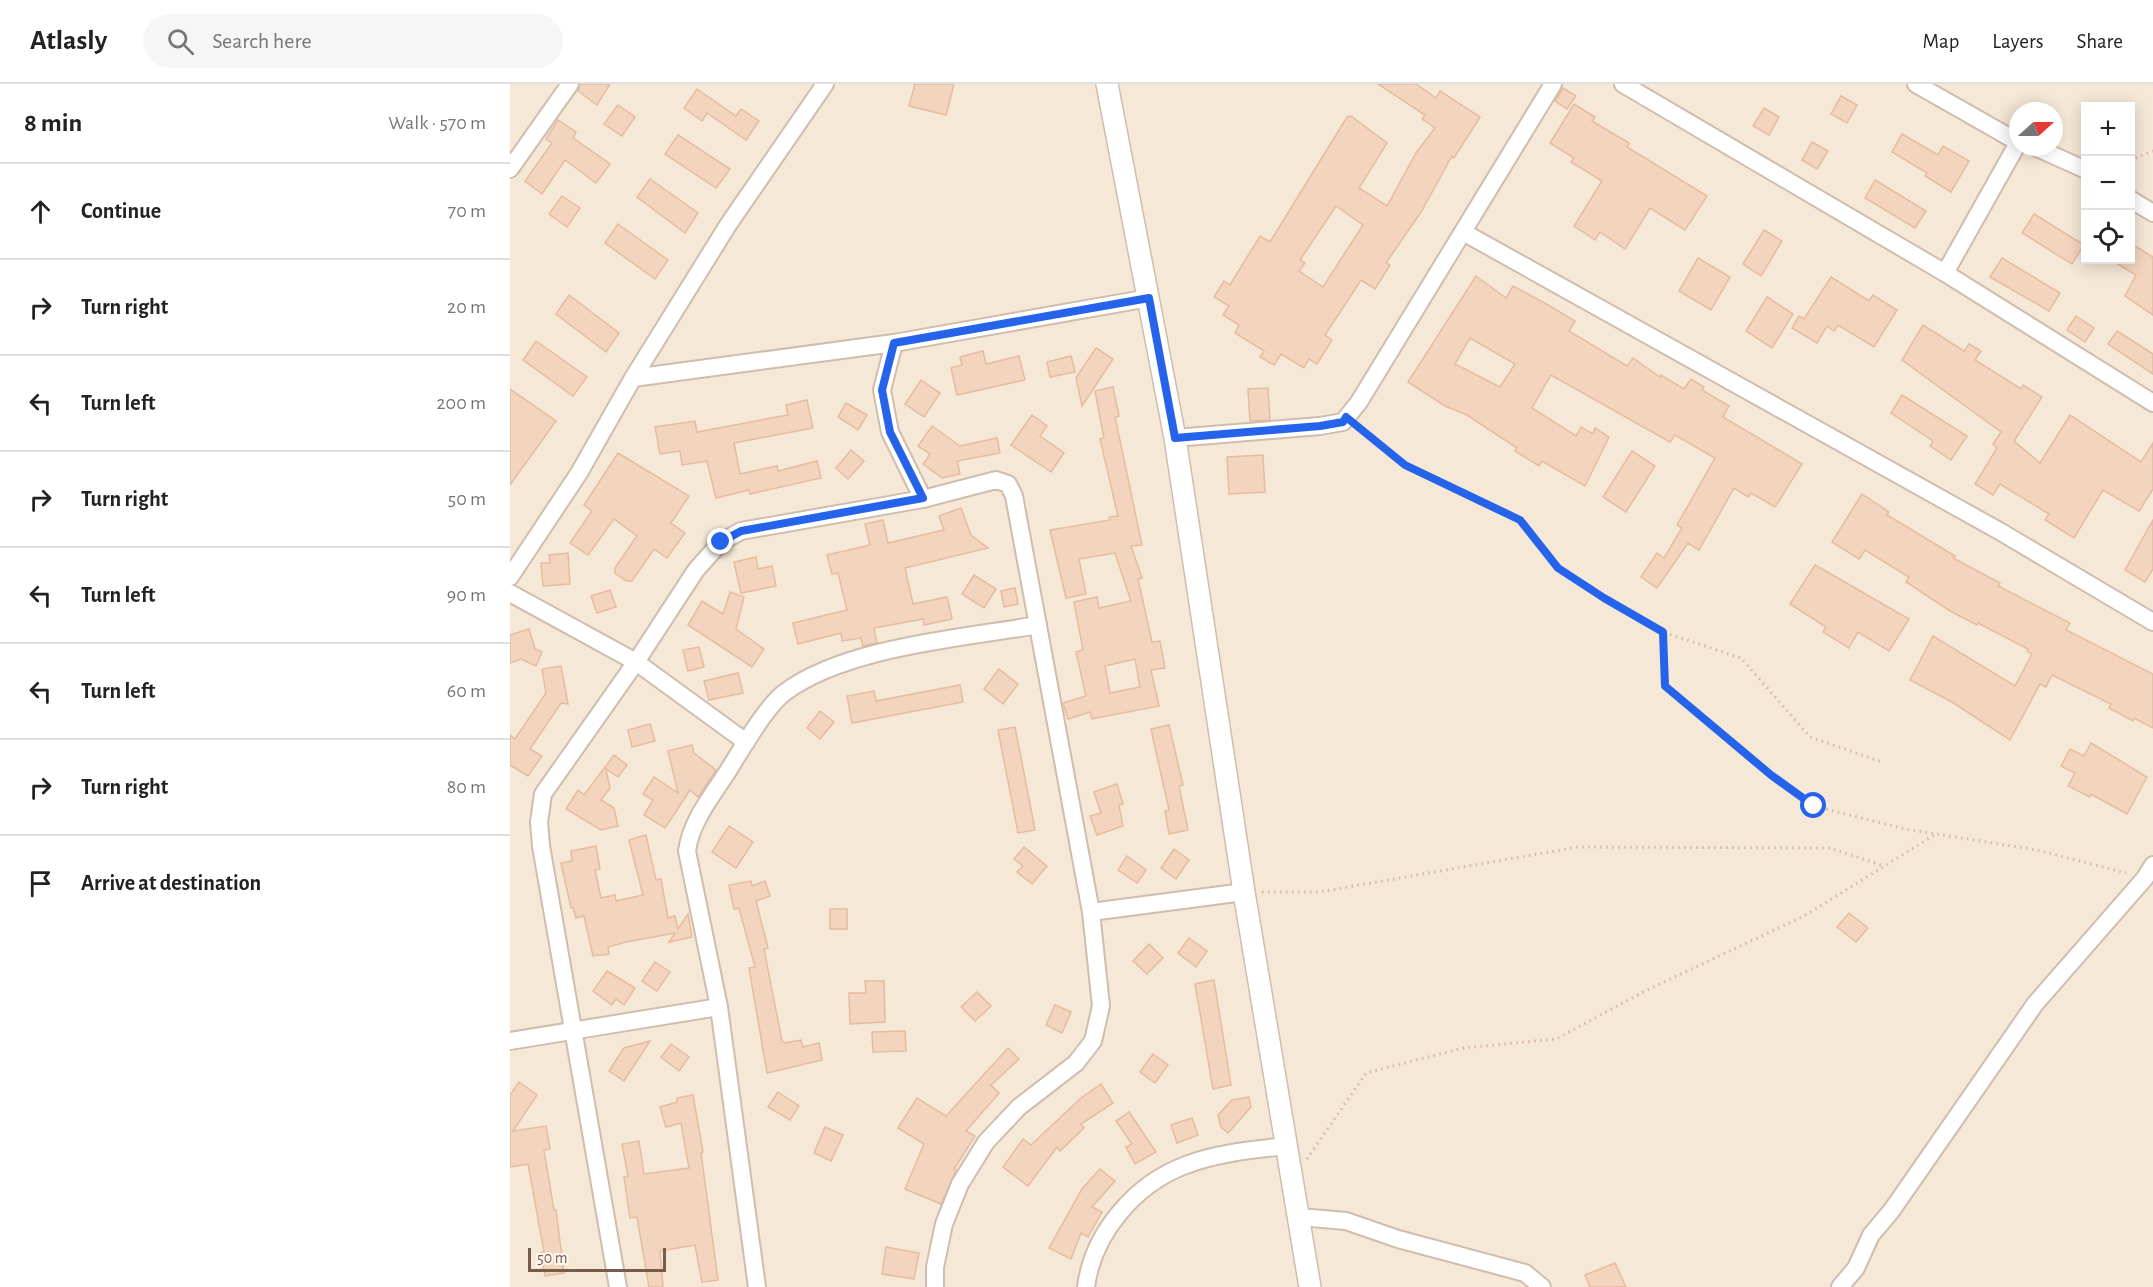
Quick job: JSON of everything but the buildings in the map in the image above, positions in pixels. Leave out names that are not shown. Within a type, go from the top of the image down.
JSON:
[{"type":"street","points":[[510,169],[570,84]]},
{"type":"street","points":[[510,577],[579,473],[633,378],[728,225],[825,84]]},
{"type":"street","points":[[1107,84],[1175,438],[1244,892],[1285,1146],[1311,1287]]},
{"type":"street","points":[[1175,438],[1320,426],[1343,422],[1359,402],[1553,84]]},
{"type":"street","points":[[1623,84],[1945,273],[2153,403]]},
{"type":"street","points":[[1916,84],[2009,137]]},
{"type":"street","points":[[1945,273],[2010,156]]},
{"type":"street","points":[[2055,156],[2081,168]]},
{"type":"street","points":[[2135,202],[2153,213]]},
{"type":"street","points":[[1463,232],[2001,532],[2153,622]]},
{"type":"street","points":[[633,378],[894,343],[1149,298]]},
{"type":"street","points":[[894,343],[882,390],[890,432],[923,498]]},
{"type":"street","points":[[618,1287],[541,846],[539,822],[543,794],[636,662],[696,570],[721,542],[741,531],[923,498],[996,480],[1008,484],[1014,496],[1091,912],[1101,1005],[1093,1041],[1076,1063],[1019,1107],[986,1142],[960,1184],[944,1224],[935,1267],[935,1287]]},
{"type":"street","points":[[510,593],[636,662],[746,742]]},
{"type":"street","points":[[757,1287],[719,1007],[687,851],[689,832],[746,742],[782,695],[811,675],[860,657],[1038,625]]},
{"type":"street","points":[[1840,1287],[1856,1268],[1871,1235],[1898,1201],[2035,1004],[2149,872]]},
{"type":"street","points":[[1091,912],[1244,892]]},
{"type":"street","points":[[510,1041],[719,1007]]},
{"type":"street","points":[[1086,1287],[1088,1273],[1105,1233],[1121,1210],[1152,1182],[1186,1165],[1238,1152],[1285,1146]]},
{"type":"street","points":[[1299,1217],[1346,1221],[1398,1239],[1525,1273],[1542,1287]]},
{"type":"path","points":[[2135,158],[2153,151]]},
{"type":"path","points":[[1346,417],[1405,465],[1520,520],[1558,568],[1604,598],[1663,632],[1741,658],[1810,737],[1881,762]]},
{"type":"path","points":[[1663,632],[1665,686],[1771,775],[1814,806],[1936,834],[2037,850],[2149,872]]},
{"type":"path","points":[[1292,1180],[1332,1126],[1366,1074],[1463,1048],[1556,1039],[1647,990],[1804,916],[1936,834]]},
{"type":"path","points":[[1244,892],[1319,891],[1578,847],[1830,848],[1884,866]]},
{"type":"shaded area","points":[[510,84],[2153,84],[2153,1287],[510,1287]]},
{"type":"route","points":[[721,542],[741,531],[923,498],[890,432],[882,390],[894,343],[1149,298],[1175,438],[1320,426],[1343,422],[1346,417],[1405,465],[1520,520],[1558,568],[1663,632],[1665,686],[1771,775],[1814,806]]}]
